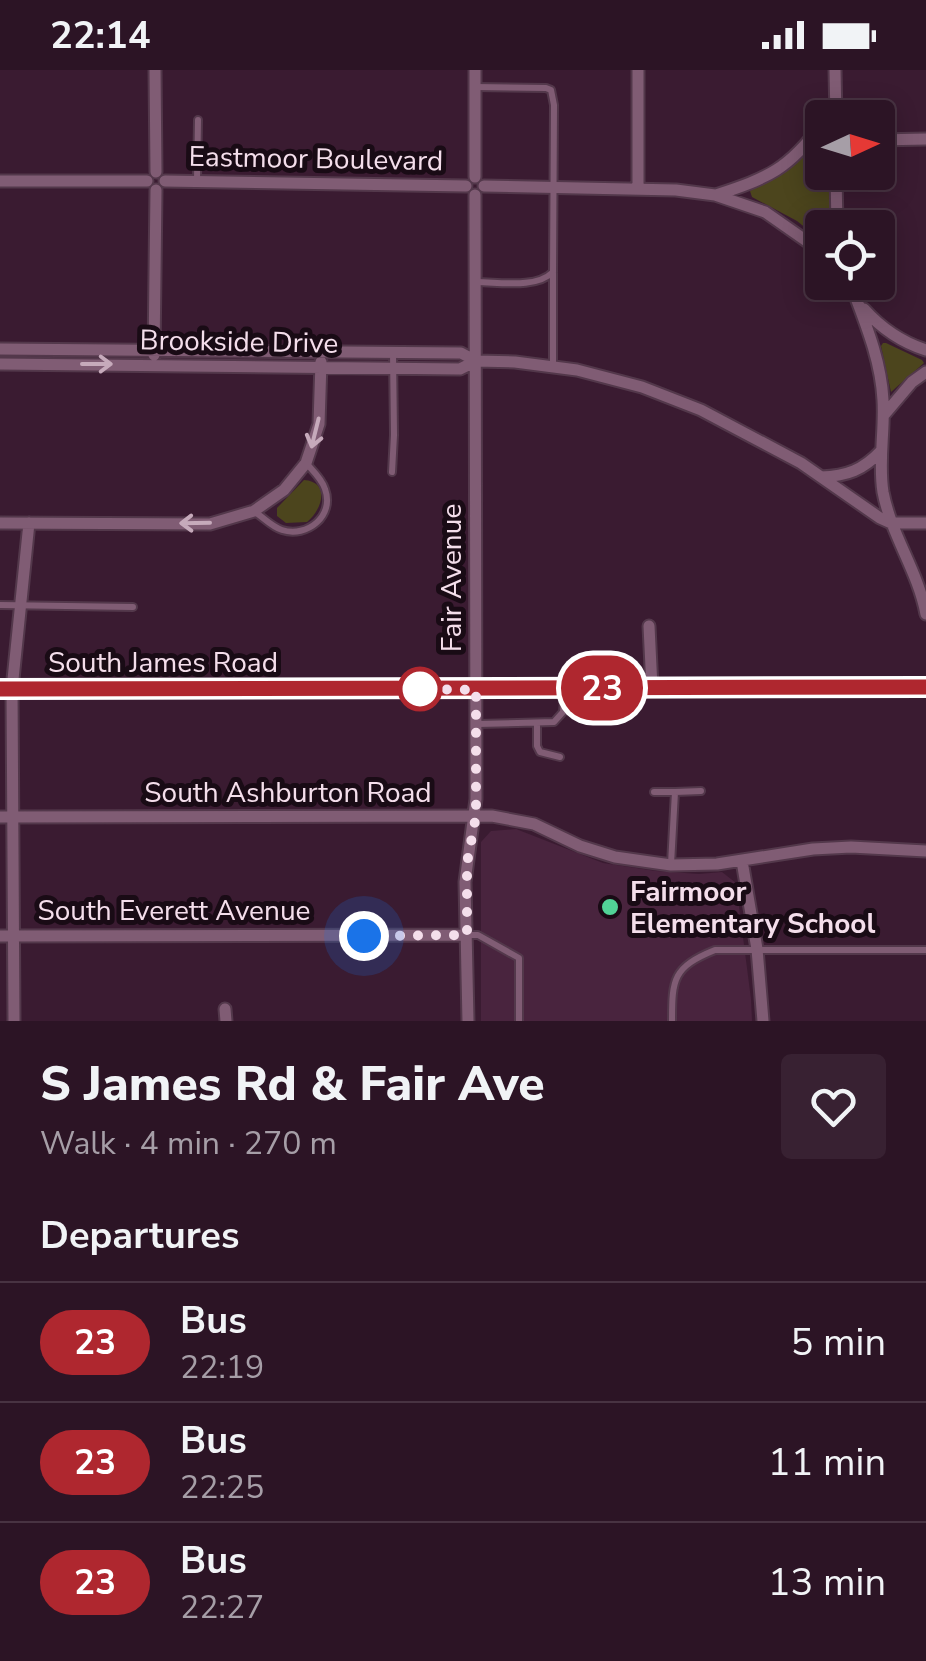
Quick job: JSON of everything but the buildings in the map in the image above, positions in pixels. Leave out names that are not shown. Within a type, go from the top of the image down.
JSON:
[{"type":"main road","name":"South James Road","points":[[6,689],[926,686]]},
{"type":"street","points":[[154,365],[155,70]]},
{"type":"street","name":"Fair Avenue","points":[[468,1021],[467,863],[476,816],[475,70]]},
{"type":"street","points":[[638,70],[638,189]]},
{"type":"street","points":[[836,70],[836,100]]},
{"type":"street","points":[[895,140],[926,140]]},
{"type":"street","points":[[714,195],[782,168],[805,147]]},
{"type":"street","name":"Eastmoor Boulevard","points":[[0,182],[638,189],[714,195],[765,212],[805,240]]},
{"type":"street","points":[[857,300],[881,378],[883,490],[891,523],[916,577],[926,614]]},
{"type":"street","points":[[859,300],[888,331],[926,350]]},
{"type":"street","name":"Brookside Drive","points":[[1,349],[461,353],[476,361],[577,370],[642,387],[701,410],[760,439],[891,523]]},
{"type":"street","points":[[0,523],[210,524],[254,511],[284,490],[306,463],[319,424],[321,352]]},
{"type":"street","name":"Brookside Drive","points":[[1,364],[460,369],[476,361]]},
{"type":"street","points":[[884,415],[912,382],[926,372]]},
{"type":"street","points":[[821,476],[857,471],[881,451]]},
{"type":"street","points":[[14,1021],[14,936],[6,816],[6,689],[29,523]]},
{"type":"street","points":[[891,523],[926,523]]},
{"type":"street","points":[[649,626],[652,688]]},
{"type":"street","name":"South Ashburton Road","points":[[6,816],[476,816],[534,824],[614,857],[670,865],[717,864],[814,850],[926,851]]},
{"type":"street","points":[[742,861],[757,949],[763,1021]]},
{"type":"street","name":"South Everett Avenue","points":[[0,936],[467,935]]},
{"type":"lane","points":[[475,87],[551,90],[552,367]]},
{"type":"lane","points":[[198,120],[198,182]]},
{"type":"lane","points":[[476,282],[530,282],[553,272]]},
{"type":"lane","points":[[1,349],[1,364]]},
{"type":"lane","points":[[246,366],[247,352]]},
{"type":"lane","points":[[392,472],[394,352]]},
{"type":"lane","points":[[254,511],[284,531],[307,530],[320,520],[326,507],[326,491],[306,463]]},
{"type":"lane","points":[[0,606],[133,607]]},
{"type":"lane","points":[[475,724],[554,722],[562,712],[565,688]]},
{"type":"lane","points":[[537,724],[540,752],[560,756]]},
{"type":"lane","points":[[654,792],[701,791]]},
{"type":"lane","points":[[670,865],[675,792]]},
{"type":"lane","points":[[467,935],[478,935],[519,958],[519,1021]]},
{"type":"lane","points":[[672,1021],[676,976],[699,956],[715,950],[926,950]]},
{"type":"shaded area","points":[[805,153],[805,190],[830,190],[831,210],[805,210],[805,227],[752,197],[750,191]]},
{"type":"shaded area","points":[[883,343],[924,363],[891,392],[881,346]]},
{"type":"shaded area","points":[[304,480],[318,486],[320,504],[307,522],[286,523],[277,516],[277,508]]},
{"type":"shaded area","name":"Fairmoor Elementary School","points":[[516,829],[603,863],[656,871],[722,872],[736,883],[752,1021],[481,1021],[481,842],[491,831]]},
{"type":"bus line","name":"23","points":[[0,689],[926,687]]},
{"type":"place","name":"Fairmoor Elementary School","points":[[610,907]]},
{"type":"route","points":[[364,936],[467,935],[467,863],[476,816],[476,690],[420,689]]}]
